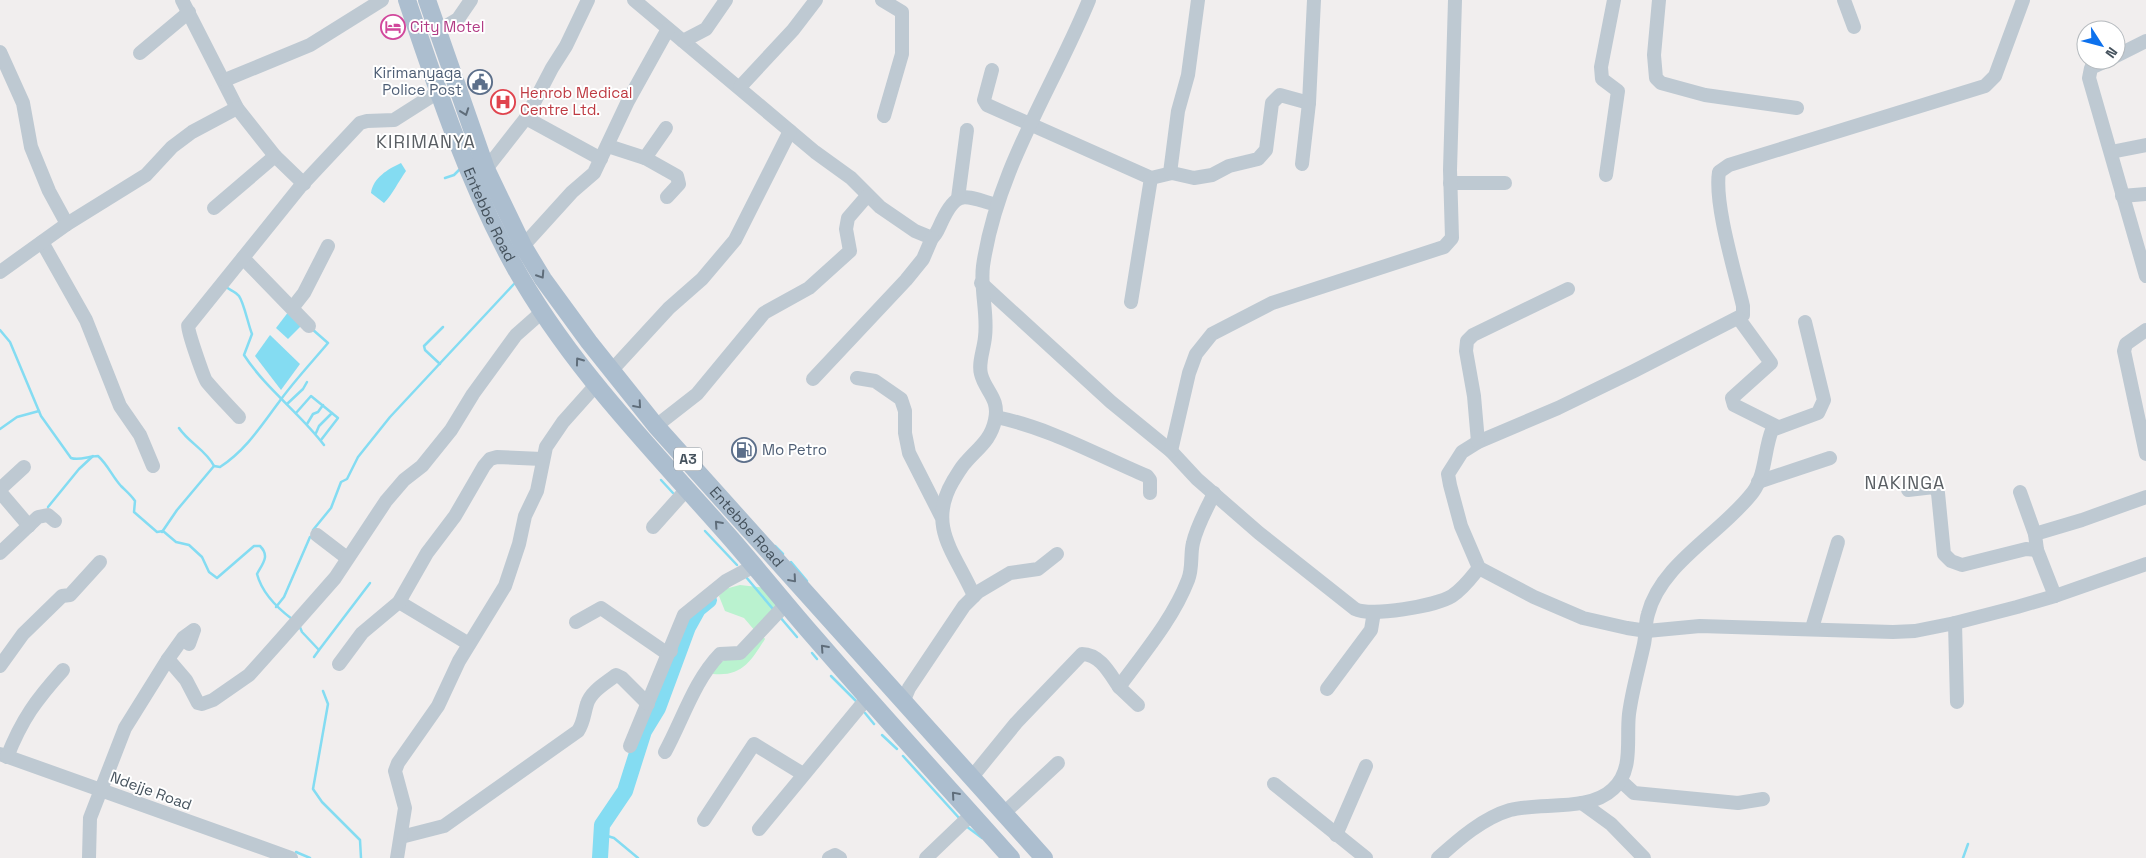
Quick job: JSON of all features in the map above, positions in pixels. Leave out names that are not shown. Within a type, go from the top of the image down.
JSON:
[{"type":"main road","name":"Entebbe Road","points":[[407,0],[438,92],[473,182],[512,262],[542,312],[596,385],[843,670],[1011,858]]},
{"type":"main road","name":"Entebbe Road","points":[[427,0],[486,169],[523,246],[543,279],[611,371],[656,426],[1044,858]]},
{"type":"main road","points":[[843,670],[863,655]]},
{"type":"street","points":[[224,80],[310,45],[382,0]]},
{"type":"street","points":[[438,31],[458,19],[471,0]]},
{"type":"street","points":[[486,169],[526,118],[552,68],[566,46],[588,0]]},
{"type":"street","points":[[634,0],[740,87],[790,131],[851,178],[867,196],[915,231],[932,238]]},
{"type":"street","points":[[682,41],[706,29],[726,0]]},
{"type":"street","points":[[740,87],[793,30],[816,0]]},
{"type":"street","points":[[882,0],[902,12],[903,26],[902,54],[884,116]]},
{"type":"street","points":[[941,516],[947,492],[964,463],[983,446],[992,434],[996,418],[993,395],[981,374],[986,334],[982,283],[983,264],[997,205],[1029,124],[1074,36],[1089,0]]},
{"type":"street","points":[[1170,173],[1178,111],[1188,75],[1198,0]]},
{"type":"street","points":[[1302,164],[1309,103],[1314,0]]},
{"type":"street","points":[[1171,451],[1189,373],[1196,354],[1212,334],[1272,303],[1444,247],[1452,238],[1450,183],[1455,0]]},
{"type":"street","points":[[1606,175],[1618,91],[1602,79],[1601,67],[1614,0]]},
{"type":"street","points":[[1659,0],[1654,55],[1656,78],[1661,83],[1706,95],[1797,108]]},
{"type":"street","points":[[1844,0],[1854,27]]},
{"type":"street","points":[[2023,0],[1995,76],[1984,86],[1812,138],[1729,165],[1719,172],[1717,182],[1720,202],[1744,306],[1743,315],[1739,319],[1558,408],[1478,442],[1462,452],[1448,474],[1461,526],[1479,568],[1534,597],[1584,618],[1647,631],[1700,626],[1893,632],[1915,631],[1956,623],[2055,596],[2146,564]]},
{"type":"street","points":[[140,53],[185,6],[238,108],[275,156],[304,184]]},
{"type":"street","points":[[523,246],[572,192],[594,173],[628,100],[668,29]]},
{"type":"street","points":[[2126,51],[2146,41]]},
{"type":"street","points":[[0,52],[23,103],[31,147],[49,191],[67,224]]},
{"type":"street","points":[[992,70],[984,103],[1151,178],[1170,173],[1194,178],[1212,174],[1229,166],[1258,159],[1266,150],[1272,103],[1276,97],[1280,95],[1309,103]]},
{"type":"street","points":[[2091,70],[2089,78],[2146,276]]},
{"type":"street","points":[[239,417],[206,381],[187,329],[190,322],[304,184],[360,123],[394,120],[438,92]]},
{"type":"street","points":[[0,272],[67,224],[146,175],[172,147],[192,132],[238,108]]},
{"type":"street","points":[[526,118],[601,159]]},
{"type":"street","points":[[645,158],[666,128]]},
{"type":"street","points":[[958,198],[967,130]]},
{"type":"street","points":[[611,371],[669,308],[702,279],[735,240],[790,131]]},
{"type":"street","points":[[2111,152],[2146,145]]},
{"type":"street","points":[[608,146],[645,158],[677,176],[680,180],[679,184],[667,197]]},
{"type":"street","points":[[214,208],[275,156]]},
{"type":"street","points":[[1131,302],[1151,178]]},
{"type":"street","points":[[1450,183],[1505,183]]},
{"type":"street","points":[[2122,196],[2146,194]]},
{"type":"street","points":[[656,426],[697,394],[764,313],[809,288],[850,251],[851,246],[846,229],[848,218],[867,196]]},
{"type":"street","points":[[813,379],[906,280],[923,259],[949,205],[958,198],[967,197],[997,205]]},
{"type":"street","points":[[42,242],[86,320],[120,406],[140,435],[153,466]]},
{"type":"street","points":[[293,307],[304,293],[328,246]]},
{"type":"street","points":[[243,258],[293,307],[309,326]]},
{"type":"street","points":[[982,283],[1111,402],[1171,451],[1197,479],[1345,601],[1362,612],[1374,612],[1439,602],[1451,597],[1479,568]]},
{"type":"street","points":[[1478,442],[1474,396],[1466,351],[1467,341],[1473,335],[1568,289]]},
{"type":"street","points":[[168,658],[186,680],[198,703],[202,704],[213,700],[249,675],[335,578],[386,501],[404,480],[422,466],[451,430],[473,394],[516,335],[542,312]]},
{"type":"street","points":[[1739,319],[1771,363],[1732,398],[1734,405],[1778,427]]},
{"type":"street","points":[[1438,858],[1456,842],[1498,814],[1523,808],[1596,800],[1611,792],[1621,781],[1628,746],[1629,713],[1647,631],[1647,616],[1663,583],[1688,555],[1721,527],[1753,491],[1758,482],[1770,434],[1778,427],[1818,414],[1824,400],[1806,322]]},
{"type":"street","points":[[2146,330],[2126,344],[2124,351],[2146,454]]},
{"type":"street","points":[[857,378],[875,381],[901,399],[905,411],[905,433],[908,452],[941,516],[945,538],[974,596]]},
{"type":"street","points":[[397,858],[405,808],[395,771],[398,763],[438,706],[469,644],[505,586],[519,544],[525,516],[537,491],[542,459],[546,447],[563,422],[596,385]]},
{"type":"street","points":[[996,418],[1026,423],[1049,431],[1101,457],[1147,476],[1151,483],[1150,493]]},
{"type":"street","points":[[338,664],[362,633],[399,602],[427,553],[455,516],[473,482],[490,459],[497,457],[542,459]]},
{"type":"street","points":[[1758,482],[1830,458]]},
{"type":"street","points":[[24,467],[0,490],[29,526]]},
{"type":"street","points":[[1908,490],[1934,487],[1938,493],[1944,554],[1957,564],[1962,565],[2026,549],[2037,550]]},
{"type":"street","points":[[653,527],[687,489]]},
{"type":"street","points":[[2020,492],[2035,534],[2037,550],[2055,596]]},
{"type":"street","points":[[1119,687],[1161,628],[1182,592],[1191,570],[1192,543],[1214,493]]},
{"type":"street","points":[[2035,534],[2082,520],[2146,497]]},
{"type":"street","points":[[0,553],[44,515],[55,521]]},
{"type":"street","points":[[317,535],[347,558]]},
{"type":"street","points":[[1812,628],[1838,542]]},
{"type":"street","points":[[904,700],[909,688],[964,606],[974,596],[1010,573],[1038,569],[1057,554]]},
{"type":"street","points":[[0,666],[22,634],[62,596],[70,595],[100,562]]},
{"type":"street","points":[[630,746],[671,651],[684,615],[726,581],[754,566]]},
{"type":"street","points":[[399,602],[469,644]]},
{"type":"street","points":[[665,752],[682,721],[692,694],[713,661],[720,654],[740,654],[786,604]]},
{"type":"street","points":[[576,622],[601,608],[665,652],[671,651]]},
{"type":"street","points":[[1327,689],[1371,630],[1374,612]]},
{"type":"street","points":[[1956,623],[1957,702]]},
{"type":"street","points":[[89,858],[90,818],[125,728],[168,658],[183,638],[194,630],[189,644]]},
{"type":"street","points":[[972,777],[1016,723],[1082,654],[1088,654],[1103,664],[1119,687],[1138,705]]},
{"type":"street","points":[[4,755],[34,704],[63,670]]},
{"type":"street","points":[[401,837],[444,826],[578,731],[582,725],[588,701],[598,688],[616,675],[622,678],[648,704]]},
{"type":"street","points":[[759,829],[868,697]]},
{"type":"street","points":[[704,820],[754,744],[786,766],[803,774]]},
{"type":"street","name":"Ndejje Road","points":[[4,755],[274,855],[291,858]]},
{"type":"street","points":[[1004,813],[1058,763]]},
{"type":"street","points":[[1336,835],[1366,766]]},
{"type":"street","points":[[1621,781],[1634,792],[1738,803],[1763,799]]},
{"type":"street","points":[[1274,784],[1366,858]]},
{"type":"street","points":[[1582,803],[1610,824],[1644,858]]},
{"type":"street","points":[[926,858],[972,814]]},
{"type":"street","points":[[829,858],[835,855],[840,858]]},
{"type":"green space","points":[[740,585],[767,588],[784,609],[756,632],[744,618],[725,611],[719,596],[725,589]]},
{"type":"green space","points":[[763,636],[765,639],[745,666],[731,673],[713,674],[710,669]]},
{"type":"water","points":[[401,163],[406,171],[384,203],[371,193],[372,188],[378,178]]},
{"type":"water","points":[[289,311],[302,325],[288,339],[276,328]]},
{"type":"water","points":[[270,335],[300,364],[281,390],[255,356]]},
{"type":"waterway","points":[[445,178],[454,175],[459,170]]},
{"type":"waterway","points":[[313,530],[331,508],[341,482],[347,479],[358,457],[390,417],[514,284]]},
{"type":"waterway","points":[[226,287],[236,293],[241,299],[252,334],[244,355],[262,379],[315,433],[324,445]]},
{"type":"waterway","points":[[440,364],[425,350],[424,346],[443,327]]},
{"type":"waterway","points":[[214,466],[220,467],[238,453],[328,343],[312,329]]},
{"type":"waterway","points":[[0,330],[10,342],[41,416],[71,458],[98,456],[135,501],[134,512],[157,532],[163,531],[176,542],[189,545],[202,557],[209,572],[217,578],[254,546],[260,546],[265,556],[257,574],[259,581],[270,599],[292,619]]},
{"type":"waterway","points":[[287,404],[303,389],[307,382]]},
{"type":"waterway","points":[[296,413],[311,396],[338,418],[321,440]]},
{"type":"waterway","points":[[307,424],[313,414],[318,412],[323,405]]},
{"type":"waterway","points":[[0,429],[17,417],[39,411]]},
{"type":"waterway","points":[[316,433],[319,426],[332,413]]},
{"type":"waterway","points":[[162,532],[177,510],[214,466],[207,455],[179,428]]},
{"type":"waterway","points":[[48,507],[79,469],[93,456]]},
{"type":"waterway","points":[[661,480],[673,493]]},
{"type":"waterway","points":[[705,531],[737,565]]},
{"type":"waterway","points":[[276,607],[284,597],[310,537]]},
{"type":"waterway","points":[[775,546],[783,554]]},
{"type":"waterway","points":[[791,562],[807,581]]},
{"type":"waterway","points":[[746,577],[773,609]]},
{"type":"waterway","points":[[319,650],[370,583]]},
{"type":"waterway","points":[[600,858],[602,825],[625,791],[644,731],[658,708],[688,627],[698,609],[709,600]]},
{"type":"waterway","points":[[780,617],[797,637]]},
{"type":"waterway","points":[[299,625],[302,632],[319,650],[314,657]]},
{"type":"waterway","points":[[812,653],[817,659]]},
{"type":"waterway","points":[[831,676],[857,702]]},
{"type":"waterway","points":[[323,691],[328,704],[313,789],[322,802],[360,840],[361,858]]},
{"type":"waterway","points":[[865,713],[874,724]]},
{"type":"waterway","points":[[882,735],[897,749]]},
{"type":"waterway","points":[[903,756],[960,819]]},
{"type":"waterway","points":[[966,826],[982,838]]},
{"type":"waterway","points":[[601,834],[614,838],[638,858]]},
{"type":"waterway","points":[[1963,858],[1968,844]]},
{"type":"waterway","points":[[296,852],[310,858]]},
{"type":"place","name":"City Motel","points":[[393,27]]},
{"type":"place","name":"Kirimanyaga Police Post","points":[[480,82]]},
{"type":"place","name":"Henrob Medical Centre Ltd.","points":[[503,102]]},
{"type":"place","name":"Mo Petro","points":[[744,450]]},
{"type":"district","name":"KIRIMANYA","points":[[426,142]]},
{"type":"district","name":"NAKINGA","points":[[1905,483]]}]
